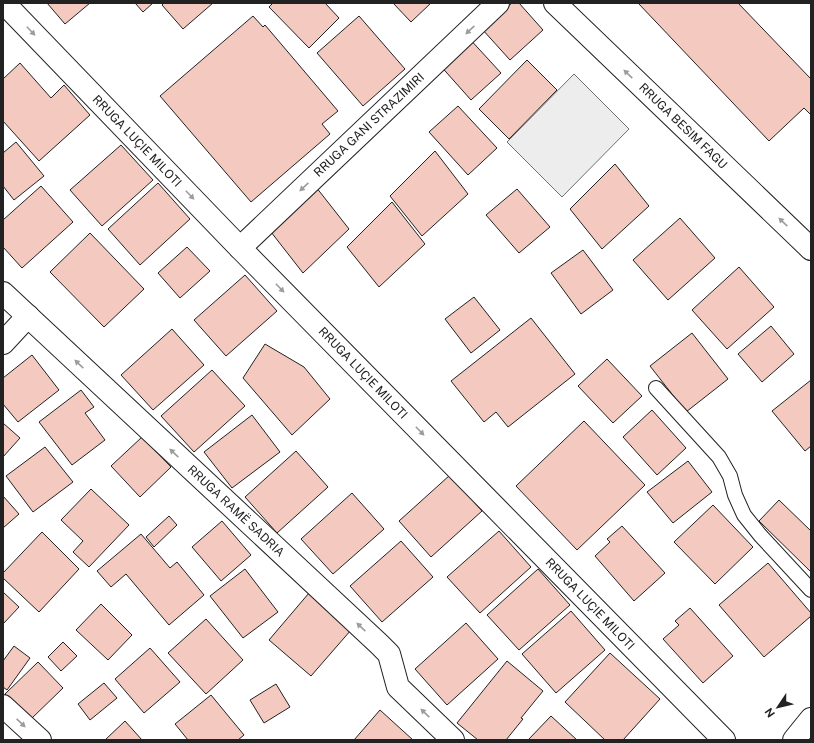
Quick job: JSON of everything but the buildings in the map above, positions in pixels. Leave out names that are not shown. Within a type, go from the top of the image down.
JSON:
[{"type":"street","name":"RRUGA LUÇIE MILOTI","points":[[4,3],[240,248],[724,740]]},
{"type":"street","name":"RRUGA GANI STRAZIMIRI","points":[[240,248],[498,3]]},
{"type":"street","name":"RRUGA BESIM FAGU","points":[[555,3],[811,249]]},
{"type":"street","name":"RRUGA RAMË SADRIA","points":[[3,293],[389,654],[398,687],[453,740]]},
{"type":"street","points":[[3,343],[28,316]]},
{"type":"street","points":[[3,706],[40,740]]},
{"type":"street","points":[[794,740],[811,719]]},
{"type":"lane","points":[[656,388],[719,457],[730,476],[735,495],[744,515],[760,535],[811,590]]},
{"type":"shaded area","points":[[574,74],[629,129],[562,197],[507,142]]}]
